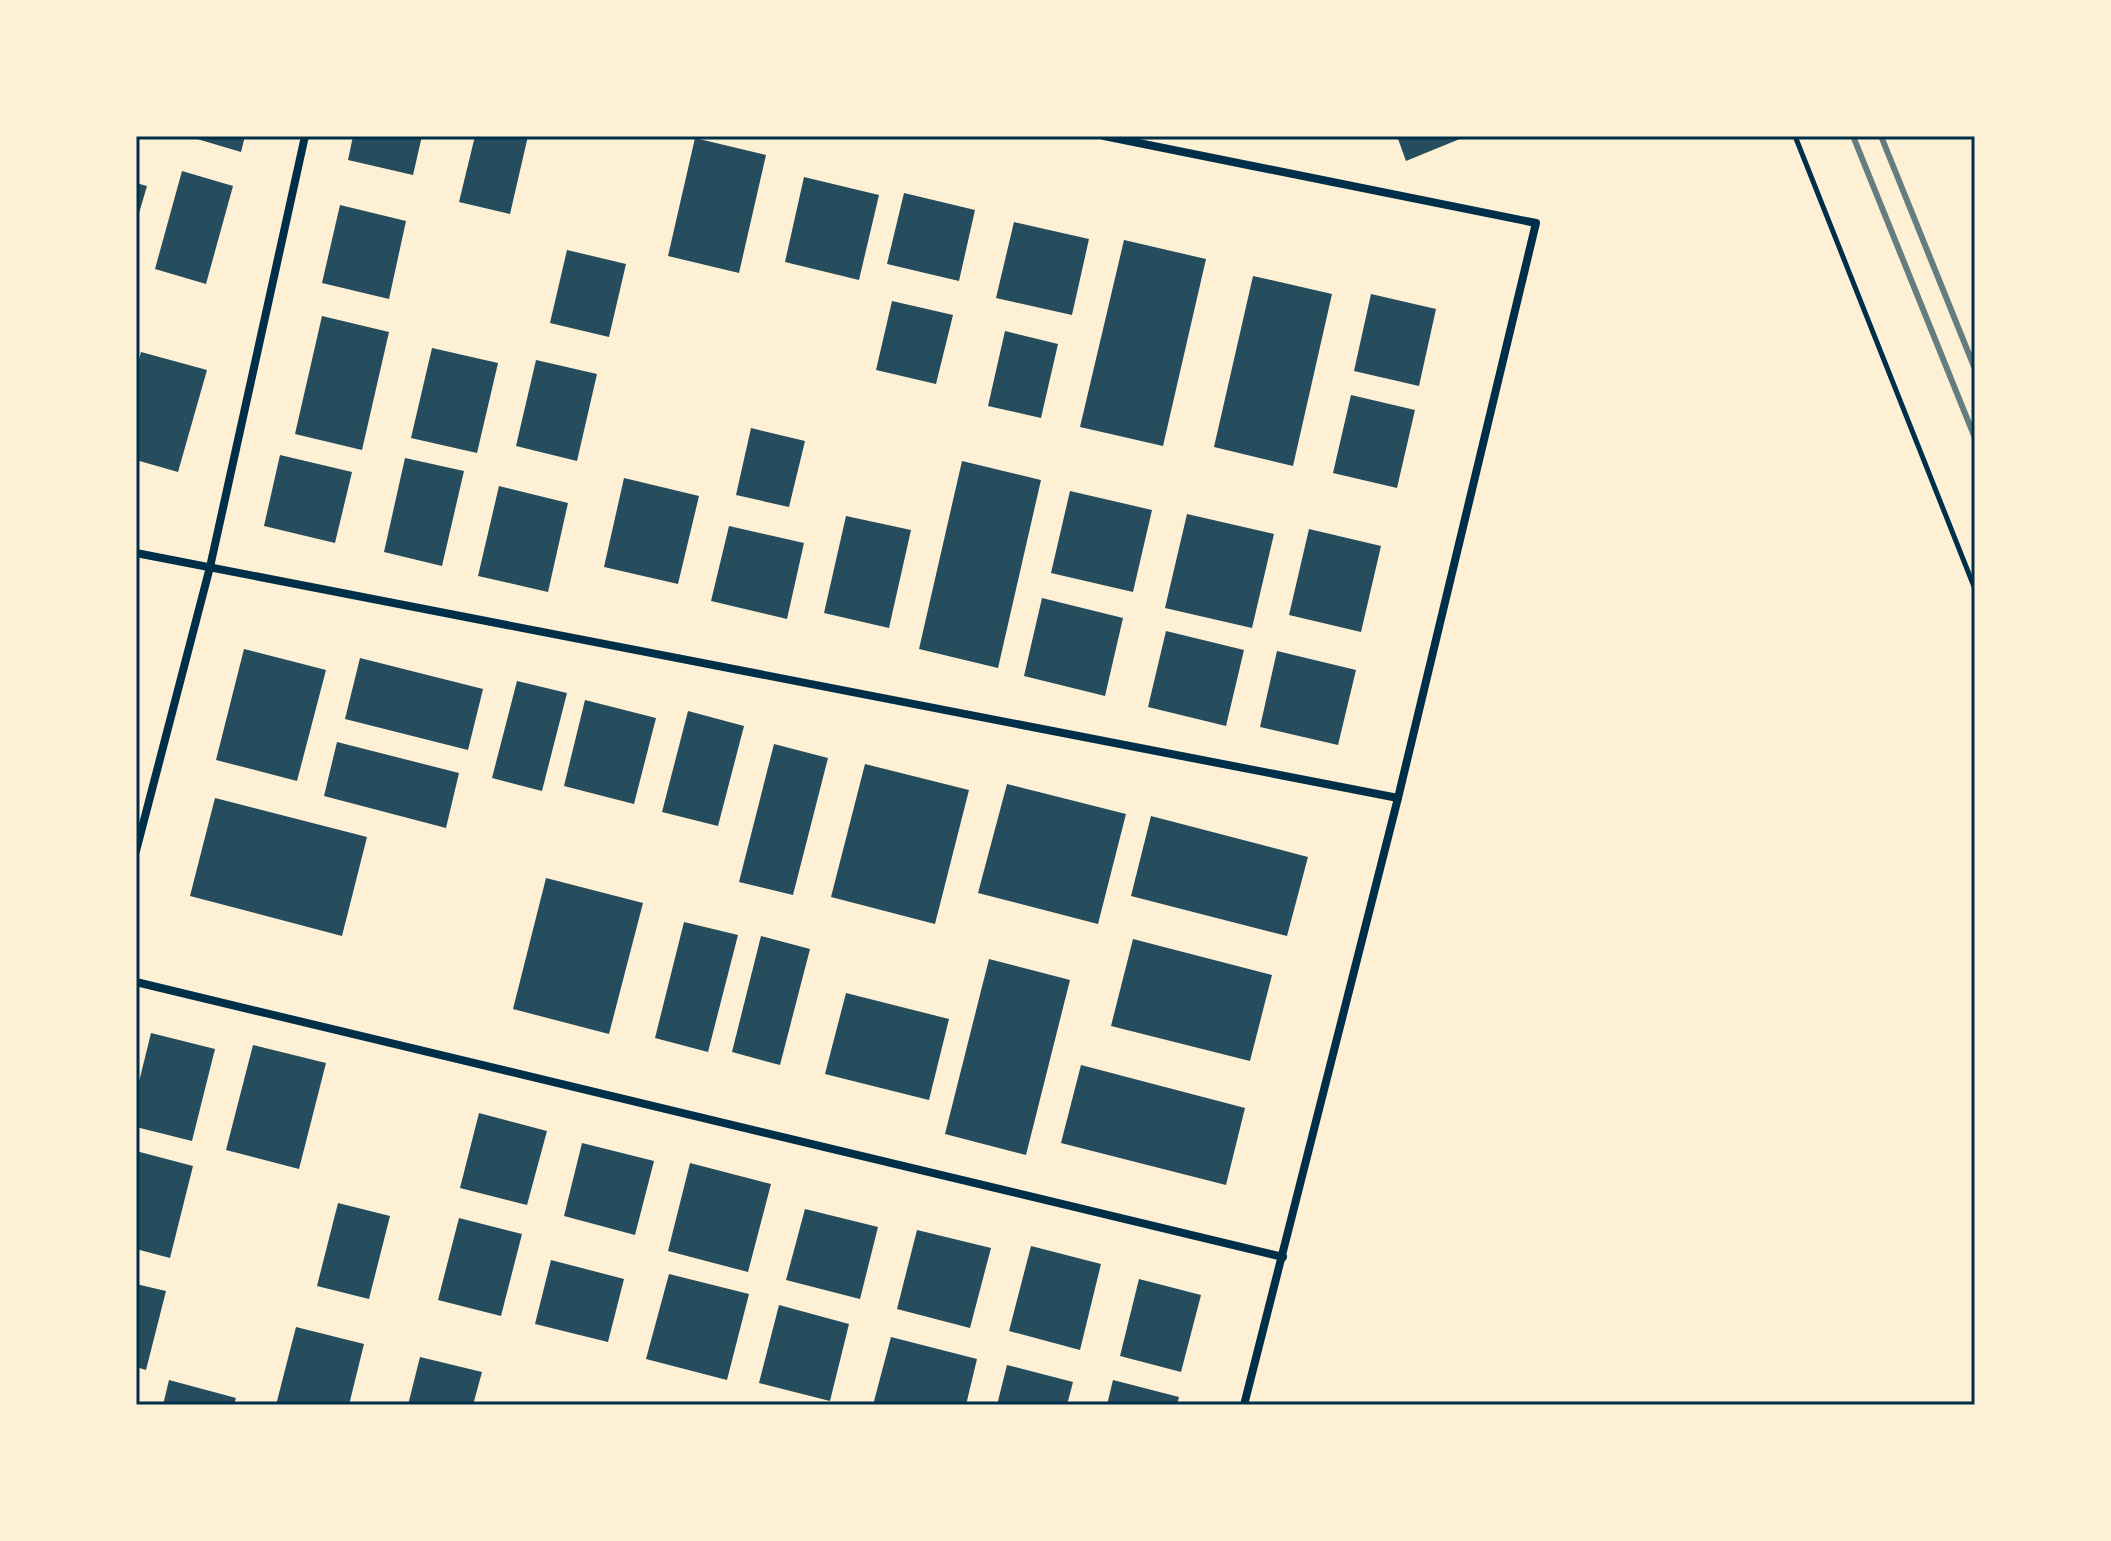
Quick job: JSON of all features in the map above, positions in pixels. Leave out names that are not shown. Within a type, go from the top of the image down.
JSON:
[{"type":"street","points":[[136,851],[210,567],[305,136]]},
{"type":"street","points":[[1104,136],[1536,223],[1398,798],[1244,1405]]},
{"type":"street","points":[[136,553],[1398,798]]},
{"type":"street","points":[[136,982],[1283,1257]]},
{"type":"path","points":[[1795,136],[1975,589]]},
{"type":"building","points":[[187,136],[245,136],[241,152]]},
{"type":"building","points":[[353,136],[422,136],[413,175],[348,160]]},
{"type":"building","points":[[475,136],[528,136],[510,214],[459,202]]},
{"type":"building","points":[[1397,136],[1467,136],[1406,161]]},
{"type":"building","points":[[695,138],[766,155],[739,273],[668,256]]},
{"type":"building","points":[[182,171],[233,186],[206,284],[155,269]]},
{"type":"building","points":[[804,177],[879,195],[859,280],[785,262]]},
{"type":"building","points":[[136,183],[147,186],[137,220],[136,220]]},
{"type":"building","points":[[904,193],[975,210],[959,281],[887,264]]},
{"type":"building","points":[[340,205],[406,221],[389,299],[322,283]]},
{"type":"building","points":[[1014,222],[1089,239],[1072,315],[996,298]]},
{"type":"building","points":[[1124,240],[1206,259],[1163,446],[1080,427]]},
{"type":"building","points":[[567,250],[626,264],[609,337],[550,323]]},
{"type":"building","points":[[1253,276],[1332,294],[1293,466],[1214,447]]},
{"type":"building","points":[[1371,294],[1436,309],[1419,386],[1354,371]]},
{"type":"building","points":[[892,301],[953,315],[936,384],[876,370]]},
{"type":"building","points":[[322,316],[389,332],[362,450],[295,434]]},
{"type":"building","points":[[1005,331],[1058,344],[1041,418],[988,406]]},
{"type":"building","points":[[432,348],[498,363],[477,453],[411,438]]},
{"type":"building","points":[[141,352],[207,370],[178,472],[136,460],[136,371]]},
{"type":"building","points":[[536,360],[597,374],[577,461],[516,446]]},
{"type":"building","points":[[1351,395],[1415,410],[1397,488],[1333,473]]},
{"type":"building","points":[[751,428],[805,441],[789,507],[736,495]]},
{"type":"building","points":[[280,455],[352,472],[335,543],[264,526]]},
{"type":"building","points":[[405,458],[464,471],[442,566],[384,552]]},
{"type":"building","points":[[962,461],[1041,480],[998,668],[919,649]]},
{"type":"building","points":[[624,478],[699,496],[678,584],[604,567]]},
{"type":"building","points":[[499,486],[568,503],[548,592],[478,576]]},
{"type":"building","points":[[1070,491],[1152,510],[1133,592],[1051,573]]},
{"type":"building","points":[[1187,514],[1274,534],[1252,628],[1165,608]]},
{"type":"building","points":[[846,516],[911,530],[889,628],[824,613]]},
{"type":"building","points":[[729,526],[804,543],[787,619],[711,601]]},
{"type":"building","points":[[1309,529],[1381,546],[1361,632],[1289,615]]},
{"type":"building","points":[[1042,598],[1123,618],[1105,696],[1024,676]]},
{"type":"building","points":[[1166,631],[1244,650],[1226,726],[1148,707]]},
{"type":"building","points":[[244,649],[326,670],[297,781],[216,760]]},
{"type":"building","points":[[1277,651],[1356,670],[1338,745],[1260,727]]},
{"type":"building","points":[[360,658],[483,689],[468,750],[345,719]]},
{"type":"building","points":[[517,681],[567,693],[542,791],[492,778]]},
{"type":"building","points":[[585,700],[656,718],[634,804],[564,786]]},
{"type":"building","points":[[688,711],[744,726],[718,826],[662,812]]},
{"type":"building","points":[[337,742],[459,773],[446,828],[324,796]]},
{"type":"building","points":[[774,744],[828,758],[793,895],[739,882]]},
{"type":"building","points":[[865,764],[969,790],[935,924],[831,897]]},
{"type":"building","points":[[1007,784],[1126,814],[1098,924],[978,893]]},
{"type":"building","points":[[215,798],[367,837],[342,936],[190,896]]},
{"type":"building","points":[[1151,816],[1308,857],[1287,936],[1131,896]]},
{"type":"building","points":[[546,878],[643,903],[609,1034],[513,1009]]},
{"type":"building","points":[[684,922],[738,935],[708,1052],[655,1038]]},
{"type":"building","points":[[761,936],[810,949],[780,1065],[732,1052]]},
{"type":"building","points":[[1133,939],[1272,975],[1250,1061],[1111,1026]]},
{"type":"building","points":[[989,959],[1070,980],[1026,1155],[945,1134]]},
{"type":"building","points":[[846,993],[949,1019],[929,1100],[825,1074]]},
{"type":"building","points":[[151,1033],[215,1049],[192,1141],[136,1127],[136,1094]]},
{"type":"building","points":[[253,1045],[326,1063],[299,1169],[226,1150]]},
{"type":"building","points":[[1081,1065],[1245,1108],[1226,1185],[1061,1143]]},
{"type":"building","points":[[479,1113],[547,1131],[527,1205],[460,1188]]},
{"type":"building","points":[[582,1143],[654,1161],[635,1235],[564,1216]]},
{"type":"building","points":[[136,1151],[193,1166],[170,1258],[136,1249]]},
{"type":"building","points":[[690,1163],[771,1184],[748,1272],[668,1251]]},
{"type":"building","points":[[338,1203],[390,1216],[369,1299],[317,1286]]},
{"type":"building","points":[[805,1209],[878,1227],[860,1299],[786,1280]]},
{"type":"building","points":[[459,1218],[522,1234],[501,1316],[438,1300]]},
{"type":"building","points":[[917,1230],[991,1248],[970,1328],[897,1309]]},
{"type":"building","points":[[1031,1246],[1101,1264],[1080,1350],[1009,1331]]},
{"type":"building","points":[[551,1260],[624,1279],[608,1342],[535,1324]]},
{"type":"building","points":[[669,1274],[749,1294],[727,1380],[646,1359]]},
{"type":"building","points":[[1139,1279],[1201,1295],[1181,1372],[1120,1356]]},
{"type":"building","points":[[136,1284],[166,1291],[146,1370],[136,1367]]},
{"type":"building","points":[[779,1305],[849,1324],[830,1401],[759,1383]]},
{"type":"building","points":[[296,1327],[364,1344],[349,1405],[276,1405]]},
{"type":"building","points":[[891,1337],[977,1359],[966,1405],[873,1405]]},
{"type":"building","points":[[420,1357],[482,1372],[473,1405],[408,1405]]},
{"type":"building","points":[[1007,1365],[1073,1382],[1067,1405],[997,1405]]},
{"type":"building","points":[[169,1380],[236,1398],[234,1405],[163,1405]]},
{"type":"building","points":[[1113,1380],[1179,1397],[1177,1405],[1107,1405]]},
{"type":"railway","points":[[1853,136],[1975,438]]},
{"type":"railway","points":[[1881,136],[1975,369]]}]
